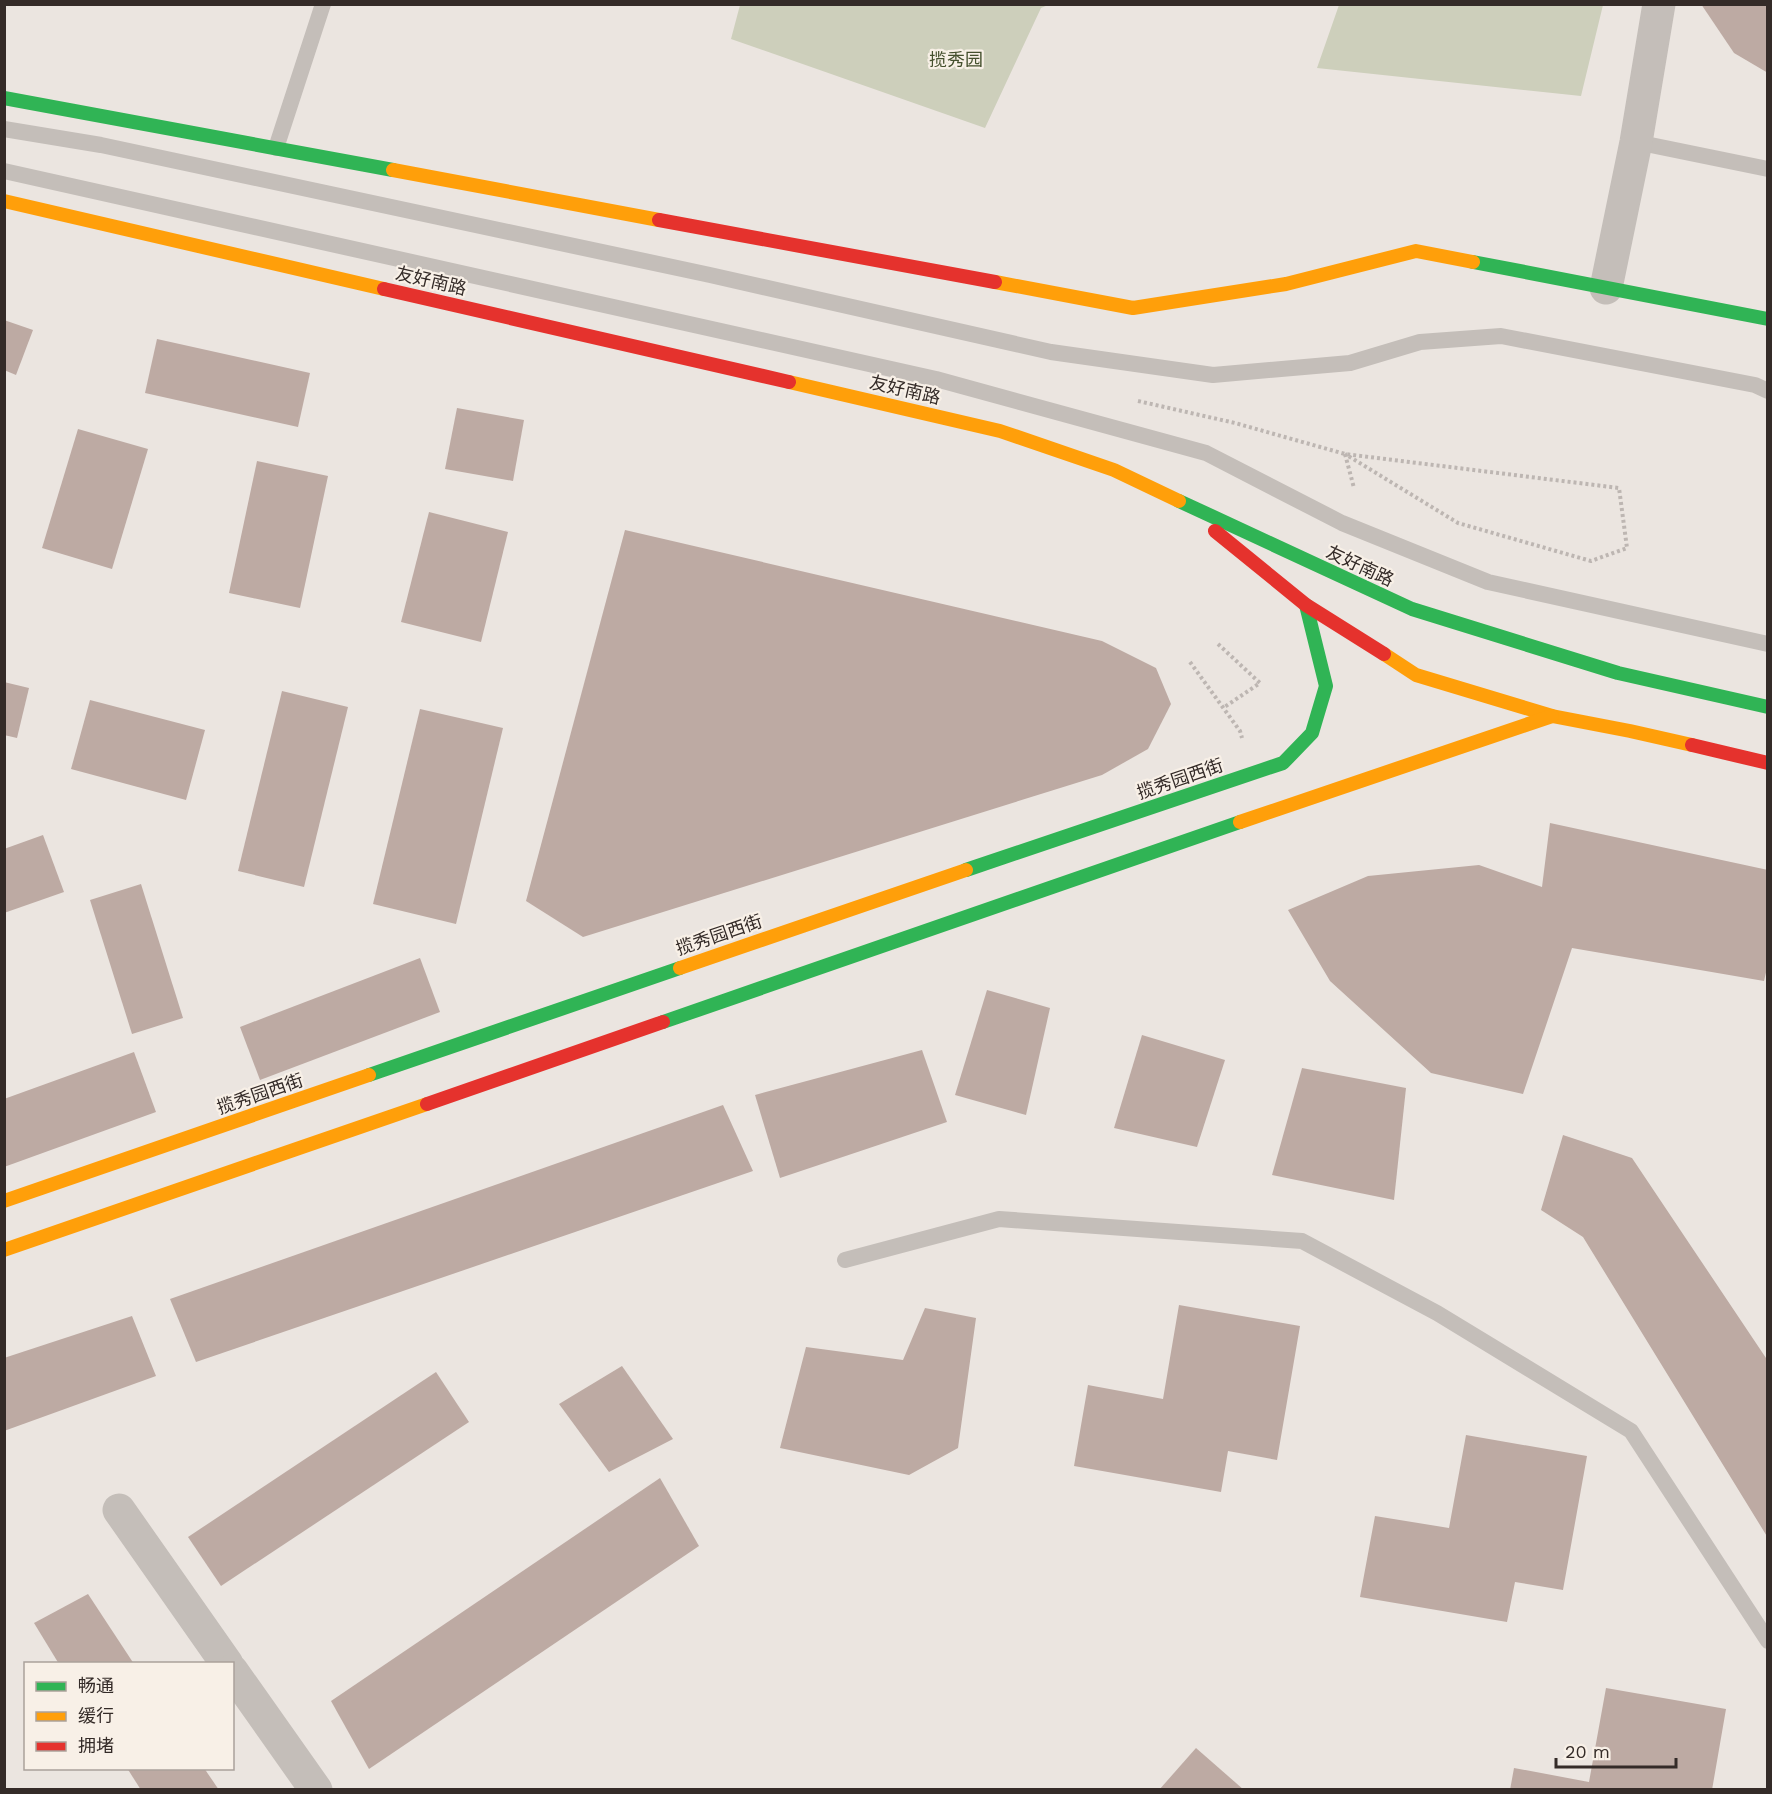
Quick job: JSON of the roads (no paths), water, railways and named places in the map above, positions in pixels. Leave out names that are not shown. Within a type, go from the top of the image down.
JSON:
[{"type":"main road","points":[[4,98],[1133,308],[1286,284],[1416,251],[1767,319]]},
{"type":"main road","name":"友好南路","points":[[4,201],[1000,431],[1114,470],[1412,609],[1618,673],[1767,707]]},
{"type":"main road","points":[[1180,502],[1306,605],[1416,675],[1552,716],[1630,731],[1767,763]]},
{"type":"main road","name":"揽秀园西街","points":[[4,1201],[816,921],[1283,763],[1312,732],[1326,686],[1306,605]]},
{"type":"main road","points":[[4,1250],[1552,716]]},
{"type":"street","points":[[1606,288],[1636,142],[1659,4]]},
{"type":"street","points":[[119,1509],[226,1662]]},
{"type":"street","points":[[234,1674],[316,1790]]},
{"type":"lane","points":[[276,148],[322,4]]},
{"type":"lane","points":[[4,129],[101,145],[710,275],[1051,352],[1213,375],[1350,363],[1420,342],[1501,336],[1755,385],[1767,390]]},
{"type":"lane","points":[[1636,142],[1767,170]]},
{"type":"lane","points":[[4,171],[936,379],[1206,453],[1342,523],[1488,582],[1767,644]]},
{"type":"lane","points":[[845,1260],[999,1219],[1302,1241],[1437,1313],[1631,1431],[1767,1641]]},
{"type":"park label","name":"揽秀园","points":[[956,60]]}]
